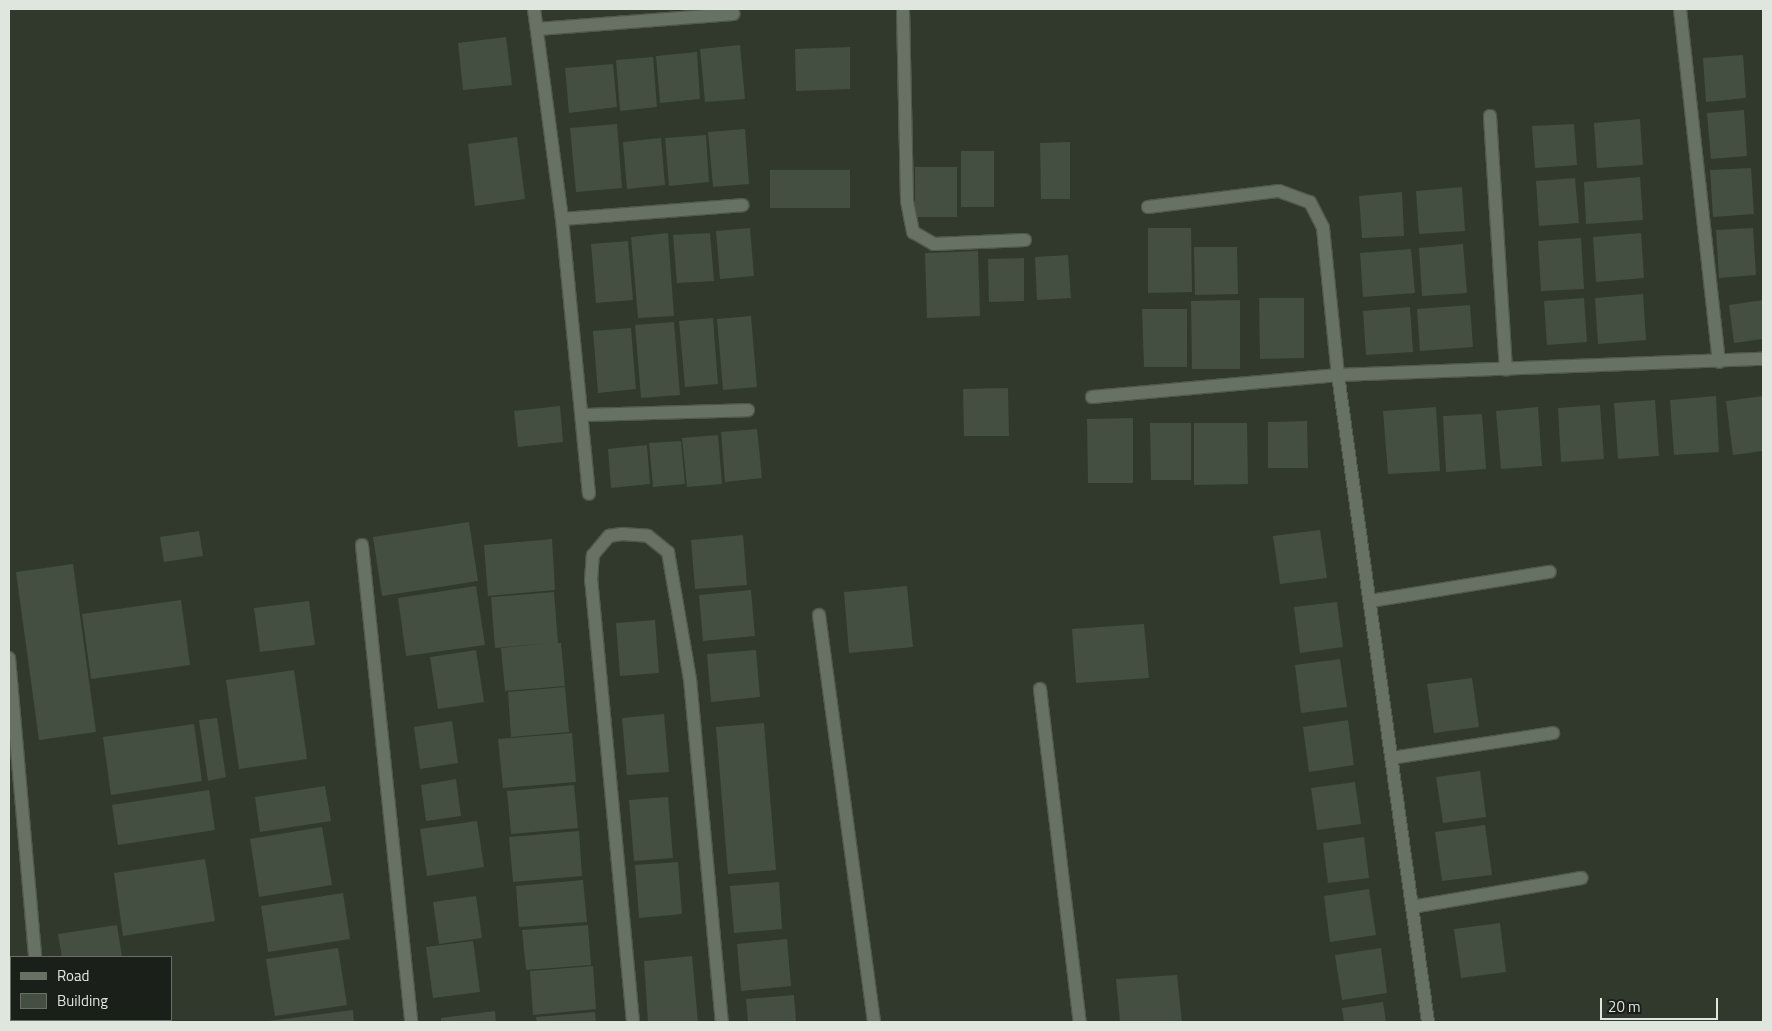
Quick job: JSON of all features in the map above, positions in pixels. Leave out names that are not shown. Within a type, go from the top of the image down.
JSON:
[{"type":"street","points":[[534,9],[562,219],[583,414],[589,494]]},
{"type":"street","points":[[903,9],[907,201],[913,232],[934,244],[1025,240]]},
{"type":"street","points":[[1680,9],[1719,362]]},
{"type":"street","points":[[537,29],[734,14]]},
{"type":"street","points":[[1490,116],[1506,369]]},
{"type":"street","points":[[1148,207],[1279,191],[1310,202],[1323,228],[1338,375],[1428,1022]]},
{"type":"street","points":[[562,219],[742,205]]},
{"type":"street","points":[[1092,397],[1338,375],[1763,359]]},
{"type":"street","points":[[583,414],[748,410]]},
{"type":"street","points":[[632,1022],[591,581],[593,555],[609,536],[622,534],[648,536],[668,552],[690,679],[722,1022]]},
{"type":"street","points":[[362,546],[411,1022]]},
{"type":"street","points":[[1370,601],[1550,572]]},
{"type":"street","points":[[819,615],[874,1022]]},
{"type":"street","points":[[9,658],[35,956]]},
{"type":"street","points":[[1040,688],[1080,1022]]},
{"type":"street","points":[[1392,758],[1553,733]]},
{"type":"street","points":[[1412,907],[1582,878]]},
{"type":"building","points":[[506,37],[512,85],[463,90],[458,43]]},
{"type":"building","points":[[740,45],[745,99],[705,102],[700,49]]},
{"type":"building","points":[[850,47],[850,89],[796,91],[795,49]]},
{"type":"building","points":[[697,52],[700,99],[660,103],[656,56]]},
{"type":"building","points":[[1743,55],[1746,98],[1706,102],[1703,58]]},
{"type":"building","points":[[653,57],[657,107],[620,111],[616,60]]},
{"type":"building","points":[[613,64],[617,107],[569,113],[565,68]]},
{"type":"building","points":[[1744,110],[1747,156],[1711,159],[1707,113]]},
{"type":"building","points":[[1640,119],[1643,165],[1597,168],[1594,123]]},
{"type":"building","points":[[617,124],[622,188],[576,192],[570,128]]},
{"type":"building","points":[[1574,124],[1577,165],[1535,168],[1532,126]]},
{"type":"building","points":[[745,129],[749,184],[713,187],[708,132]]},
{"type":"building","points":[[706,135],[709,182],[669,186],[665,138]]},
{"type":"building","points":[[517,137],[525,199],[475,206],[468,144]]},
{"type":"building","points":[[661,138],[665,185],[627,189],[623,142]]},
{"type":"building","points":[[1070,142],[1070,199],[1041,199],[1040,143]]},
{"type":"building","points":[[961,151],[994,151],[994,207],[961,207]]},
{"type":"building","points":[[915,167],[957,167],[957,217],[915,217]]},
{"type":"building","points":[[1751,168],[1754,214],[1713,217],[1710,170]]},
{"type":"building","points":[[770,170],[850,170],[850,208],[770,208]]},
{"type":"building","points":[[1640,177],[1643,220],[1586,224],[1584,182]]},
{"type":"building","points":[[1575,178],[1579,223],[1539,226],[1536,181]]},
{"type":"building","points":[[1462,187],[1465,231],[1419,234],[1416,191]]},
{"type":"building","points":[[1402,192],[1404,236],[1362,238],[1359,196]]},
{"type":"building","points":[[750,228],[754,276],[720,279],[716,231]]},
{"type":"building","points":[[1148,228],[1191,228],[1192,292],[1148,293]]},
{"type":"building","points":[[1753,228],[1756,275],[1719,278],[1716,230]]},
{"type":"building","points":[[668,233],[674,316],[638,318],[631,237]]},
{"type":"building","points":[[710,233],[714,281],[677,283],[673,235]]},
{"type":"building","points":[[1641,233],[1644,278],[1596,282],[1593,237]]},
{"type":"building","points":[[1581,238],[1584,289],[1541,291],[1538,241]]},
{"type":"building","points":[[628,241],[633,300],[596,303],[591,244]]},
{"type":"building","points":[[1463,244],[1467,293],[1422,296],[1419,248]]},
{"type":"building","points":[[1194,247],[1237,247],[1238,294],[1195,295]]},
{"type":"building","points":[[1411,249],[1415,293],[1363,297],[1360,253]]},
{"type":"building","points":[[978,251],[980,316],[927,318],[925,253]]},
{"type":"building","points":[[1068,255],[1071,298],[1037,300],[1035,257]]},
{"type":"building","points":[[1024,258],[1024,301],[989,302],[988,259]]},
{"type":"building","points":[[1643,294],[1646,340],[1598,344],[1595,298]]},
{"type":"building","points":[[1259,298],[1304,298],[1304,358],[1260,359]]},
{"type":"building","points":[[1584,298],[1587,342],[1547,345],[1544,301]]},
{"type":"building","points":[[1240,300],[1240,369],[1192,369],[1191,301]]},
{"type":"building","points":[[1763,300],[1763,339],[1734,343],[1729,305]]},
{"type":"building","points":[[1470,305],[1473,347],[1420,351],[1417,309]]},
{"type":"building","points":[[1410,307],[1413,352],[1366,355],[1363,311]]},
{"type":"building","points":[[1142,309],[1187,309],[1187,367],[1144,367]]},
{"type":"building","points":[[751,316],[757,387],[723,390],[717,319]]},
{"type":"building","points":[[713,318],[718,384],[685,387],[679,321]]},
{"type":"building","points":[[674,322],[680,395],[641,398],[635,325]]},
{"type":"building","points":[[631,328],[636,389],[598,393],[593,331]]},
{"type":"building","points":[[1008,388],[1009,436],[964,436],[963,389]]},
{"type":"building","points":[[1716,396],[1719,452],[1674,455],[1670,400]]},
{"type":"building","points":[[1763,396],[1763,451],[1733,455],[1726,401]]},
{"type":"building","points":[[1655,400],[1659,456],[1618,459],[1614,403]]},
{"type":"building","points":[[1600,405],[1604,459],[1561,462],[1558,408]]},
{"type":"building","points":[[560,406],[563,442],[518,447],[514,411]]},
{"type":"building","points":[[1436,407],[1440,471],[1388,474],[1383,411]]},
{"type":"building","points":[[1538,407],[1542,466],[1501,469],[1496,411]]},
{"type":"building","points":[[1482,414],[1486,469],[1446,472],[1443,416]]},
{"type":"building","points":[[1133,418],[1133,483],[1088,483],[1087,419]]},
{"type":"building","points":[[1307,421],[1308,468],[1268,468],[1268,422]]},
{"type":"building","points":[[1150,423],[1191,423],[1191,480],[1151,480]]},
{"type":"building","points":[[1194,423],[1247,423],[1248,484],[1194,485]]},
{"type":"building","points":[[757,429],[762,478],[725,482],[721,432]]},
{"type":"building","points":[[718,435],[722,484],[687,487],[682,438]]},
{"type":"building","points":[[681,441],[685,484],[653,487],[649,443]]},
{"type":"building","points":[[647,445],[650,484],[611,488],[608,449]]},
{"type":"building","points":[[469,522],[478,581],[382,596],[373,537]]},
{"type":"building","points":[[1320,530],[1327,578],[1280,584],[1273,536]]},
{"type":"building","points":[[199,531],[203,556],[164,562],[160,537]]},
{"type":"building","points":[[743,535],[747,585],[695,589],[691,540]]},
{"type":"building","points":[[552,539],[555,590],[488,596],[484,545]]},
{"type":"building","points":[[73,564],[96,732],[39,740],[16,572]]},
{"type":"building","points":[[476,586],[485,645],[406,656],[398,598]]},
{"type":"building","points":[[907,586],[913,647],[849,653],[844,592]]},
{"type":"building","points":[[751,590],[755,636],[703,641],[699,595]]},
{"type":"building","points":[[554,592],[558,643],[561,643],[565,686],[505,691],[501,648],[548,643],[495,648],[491,597]]},
{"type":"building","points":[[181,600],[190,665],[91,679],[82,614]]},
{"type":"building","points":[[309,601],[315,645],[260,652],[254,608]]},
{"type":"building","points":[[1337,602],[1343,647],[1300,653],[1294,607]]},
{"type":"building","points":[[655,620],[659,673],[620,676],[616,623]]},
{"type":"building","points":[[1144,624],[1149,678],[1076,683],[1072,629]]},
{"type":"building","points":[[476,650],[484,702],[438,709],[430,657]]},
{"type":"building","points":[[756,650],[760,697],[711,702],[707,654]]},
{"type":"building","points":[[1340,659],[1347,707],[1301,713],[1295,665]]},
{"type":"building","points":[[294,670],[307,759],[239,769],[226,680]]},
{"type":"building","points":[[1472,678],[1479,727],[1434,733],[1427,684]]},
{"type":"building","points":[[565,687],[569,732],[511,737],[508,692]]},
{"type":"building","points":[[664,714],[669,772],[627,775],[622,718]]},
{"type":"building","points":[[217,718],[226,777],[208,781],[199,720]]},
{"type":"building","points":[[1348,720],[1354,765],[1309,772],[1303,727]]},
{"type":"building","points":[[452,721],[458,763],[420,769],[414,727]]},
{"type":"building","points":[[764,723],[776,870],[728,874],[716,727]]},
{"type":"building","points":[[194,724],[202,781],[111,795],[103,737]]},
{"type":"building","points":[[572,733],[576,782],[503,788],[498,739]]},
{"type":"building","points":[[1480,771],[1486,817],[1443,823],[1436,777]]},
{"type":"building","points":[[456,779],[461,816],[426,821],[421,785]]},
{"type":"building","points":[[1355,782],[1361,824],[1317,830],[1311,788]]},
{"type":"building","points":[[574,785],[578,828],[511,834],[507,791]]},
{"type":"building","points":[[325,786],[331,821],[260,832],[255,797]]},
{"type":"building","points":[[209,790],[215,830],[118,845],[112,805]]},
{"type":"building","points":[[668,797],[673,858],[634,861],[629,800]]},
{"type":"building","points":[[477,821],[484,867],[427,876],[420,829]]},
{"type":"building","points":[[1485,825],[1492,875],[1442,881],[1435,832]]},
{"type":"building","points":[[322,827],[332,885],[259,897],[250,839]]},
{"type":"building","points":[[579,831],[582,876],[513,882],[509,837]]},
{"type":"building","points":[[1364,837],[1369,878],[1328,883],[1323,843]]},
{"type":"building","points":[[205,859],[215,921],[123,936],[114,873]]},
{"type":"building","points":[[678,862],[682,914],[639,918],[635,865]]},
{"type":"building","points":[[583,880],[587,922],[519,927],[516,886]]},
{"type":"building","points":[[779,882],[782,929],[734,933],[730,886]]},
{"type":"building","points":[[1369,889],[1376,935],[1330,942],[1324,896]]},
{"type":"building","points":[[343,893],[350,939],[268,952],[261,906]]},
{"type":"building","points":[[476,896],[482,938],[439,944],[433,902]]},
{"type":"building","points":[[1500,923],[1506,972],[1461,978],[1454,929]]},
{"type":"building","points":[[117,925],[122,956],[62,956],[58,934]]},
{"type":"building","points":[[588,925],[591,965],[526,970],[522,930]]},
{"type":"building","points":[[787,939],[791,986],[741,991],[737,944]]},
{"type":"building","points":[[473,941],[480,992],[433,998],[426,947]]},
{"type":"building","points":[[338,948],[347,1005],[275,1016],[266,959]]},
{"type":"building","points":[[1381,948],[1387,993],[1342,1000],[1335,955]]},
{"type":"building","points":[[692,956],[698,1022],[648,1022],[644,961]]},
{"type":"building","points":[[593,966],[596,1009],[533,1015],[530,971]]},
{"type":"building","points":[[1177,975],[1182,1022],[1120,1022],[1116,979]]},
{"type":"building","points":[[794,995],[796,1022],[748,1022],[746,999]]},
{"type":"building","points":[[1383,1002],[1386,1022],[1344,1022],[1342,1008]]},
{"type":"building","points":[[353,1010],[354,1022],[269,1022],[269,1021]]},
{"type":"building","points":[[495,1011],[496,1022],[441,1022],[441,1018]]},
{"type":"building","points":[[595,1012],[596,1022],[537,1022],[536,1017]]}]
